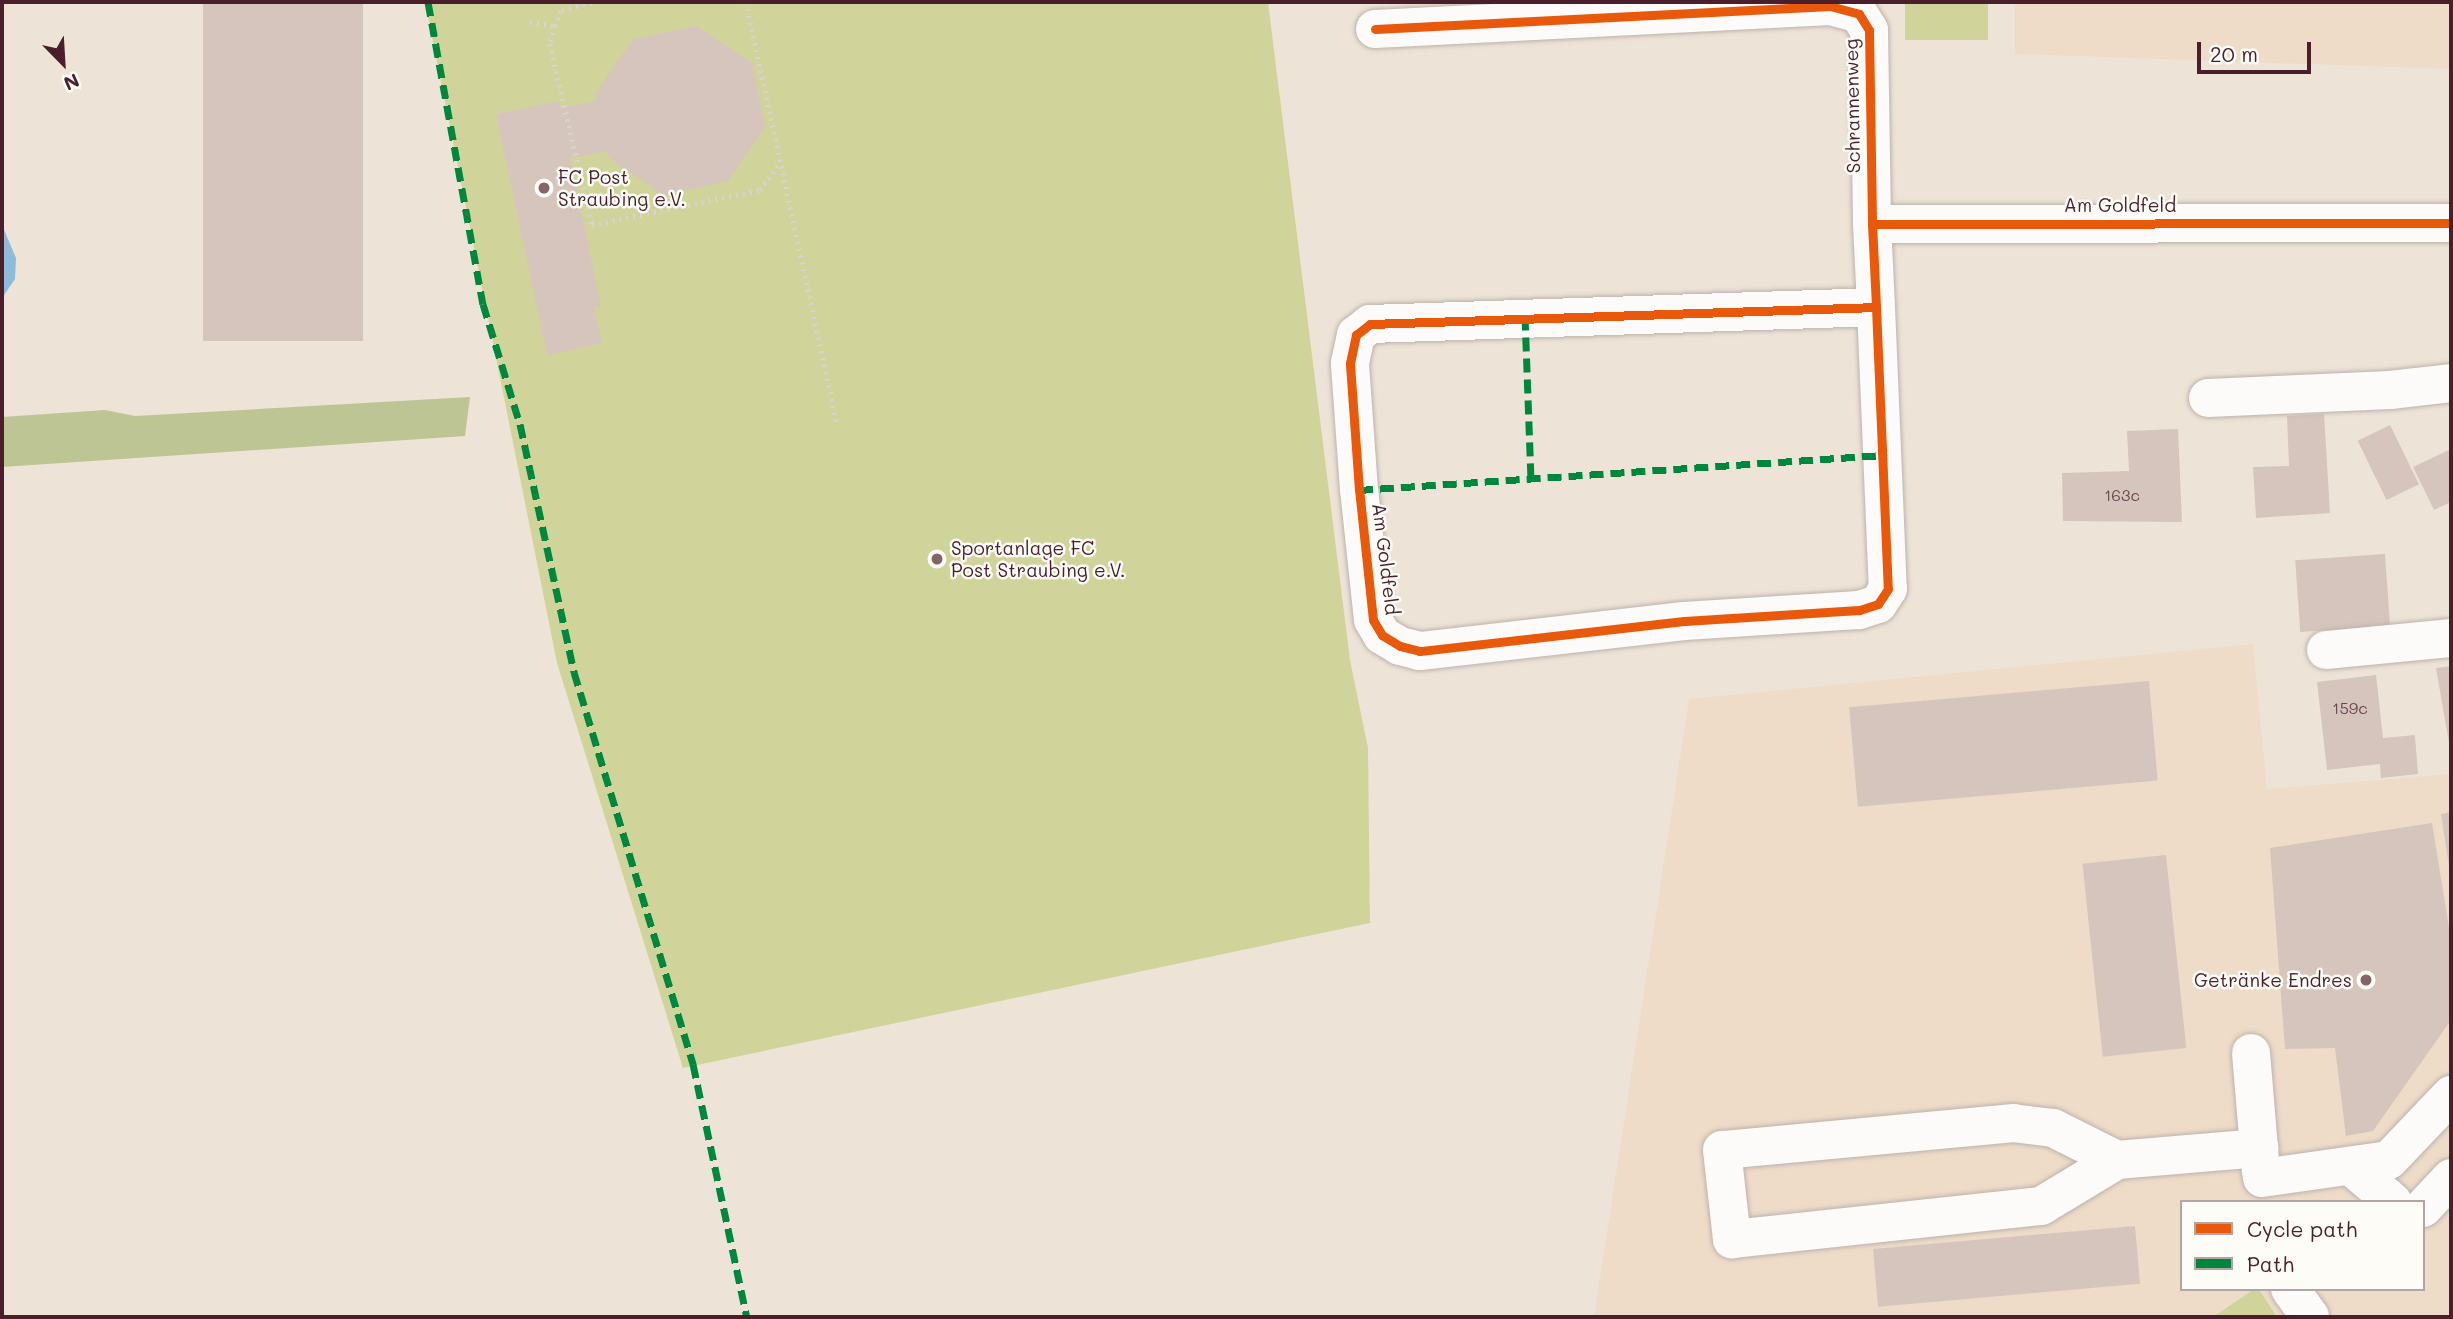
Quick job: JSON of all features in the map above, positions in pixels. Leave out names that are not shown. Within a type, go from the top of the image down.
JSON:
[{"type":"street","name":"Schrannenweg","points":[[1375,29],[1830,6],[1859,14],[1869,30],[1872,224]]},
{"type":"street","name":"Am Goldfeld","points":[[1876,307],[1370,324],[1356,335],[1350,363],[1373,620],[1382,635],[1420,651],[1684,621],[1859,610],[1878,604],[1888,589],[1876,307],[1872,224],[2451,223]]},
{"type":"street","points":[[2208,398],[2390,390],[2451,383]]},
{"type":"street","points":[[2326,650],[2451,638]]},
{"type":"street","points":[[2251,1054],[2262,1176]]},
{"type":"street","points":[[2117,1160],[2042,1206],[1732,1239],[1722,1150],[2014,1123],[2053,1128],[2117,1160],[2262,1176],[2353,1168],[2389,1160],[2451,1095]]},
{"type":"street","points":[[2353,1168],[2391,1200]]},
{"type":"street","points":[[2425,1206],[2451,1178]]},
{"type":"street","points":[[2292,1291],[2311,1317]]},
{"type":"path","points":[[596,2],[562,9],[550,44],[593,225],[760,190],[780,161]]},
{"type":"path","points":[[746,2],[837,423]]},
{"type":"path","points":[[530,22],[555,26]]},
{"type":"shaded area","points":[[2015,2],[2451,2],[2451,69],[2015,54]]},
{"type":"shaded area","points":[[2253,644],[2267,789],[2451,774],[2451,1317],[2277,1317],[2260,1291],[2425,1291],[2425,1200],[2180,1200],[2180,1291],[2251,1291],[2213,1317],[1594,1317],[1689,699]]},
{"type":"green space","name":"Sportanlage FC Post Straubing e.V.","points":[[425,2],[1268,2],[1350,660],[1368,748],[1370,923],[683,1068],[557,663]]},
{"type":"green space","points":[[1905,2],[1988,2],[1988,40],[1905,40]]},
{"type":"green space","points":[[470,397],[465,436],[2,467],[2,417],[105,410],[135,416]]},
{"type":"green space","points":[[2251,1291],[2260,1291],[2277,1317],[2213,1317]]},
{"type":"water","points":[[2,225],[16,258],[15,279],[2,298]]},
{"type":"building","points":[[203,2],[363,2],[363,341],[203,341]]},
{"type":"building","name":"FC Post Straubing e.V.","points":[[697,26],[752,63],[765,127],[728,181],[664,195],[609,158],[607,151],[570,158],[601,306],[594,307],[602,343],[547,355],[496,114],[558,101],[560,108],[597,101],[595,94],[633,39]]},
{"type":"building","points":[[2324,414],[2330,513],[2256,518],[2253,467],[2289,466],[2287,416]]},
{"type":"building","points":[[2390,425],[2419,484],[2387,500],[2358,441]]},
{"type":"building","points":[[2178,429],[2182,522],[2063,521],[2062,473],[2129,471],[2127,431]]},
{"type":"building","points":[[2451,449],[2451,502],[2434,510],[2413,467]]},
{"type":"building","points":[[2385,554],[2390,626],[2300,632],[2295,560]]},
{"type":"building","points":[[2451,666],[2451,749],[2450,749],[2436,668]]},
{"type":"building","points":[[2376,675],[2383,738],[2415,735],[2418,774],[2381,778],[2380,764],[2327,770],[2317,682]]},
{"type":"building","points":[[2149,681],[2158,781],[1858,807],[1849,707]]},
{"type":"building","points":[[2451,812],[2451,872],[2450,873],[2441,814]]},
{"type":"building","name":"Getränke Endres","points":[[2432,823],[2451,940],[2451,1020],[2373,1131],[2346,1136],[2335,1048],[2285,1049],[2270,848]]},
{"type":"building","points":[[2166,855],[2186,1048],[2103,1057],[2082,864]]},
{"type":"building","points":[[2135,1226],[2140,1284],[1878,1307],[1873,1249]]},
{"type":"marked path","points":[[428,2],[483,304],[520,424],[574,672],[693,1064],[747,1317]]},
{"type":"marked path","points":[[1525,316],[1531,478]]},
{"type":"marked path","points":[[1359,490],[1883,455]]},
{"type":"cycle path","points":[[1375,29],[1830,6],[1859,14],[1869,30],[1872,224],[1876,307],[1888,589],[1878,604],[1859,610],[1684,621],[1420,651],[1400,646],[1382,635],[1373,620],[1359,490],[1350,363],[1356,335],[1370,324],[1876,307]]},
{"type":"cycle path","points":[[1872,224],[2451,223]]},
{"type":"place","name":"FC Post Straubing e.V.","points":[[544,188]]},
{"type":"place","name":"Sportanlage FC Post Straubing e.V.","points":[[937,559]]},
{"type":"place","name":"Getränke Endres","points":[[2366,980]]}]
